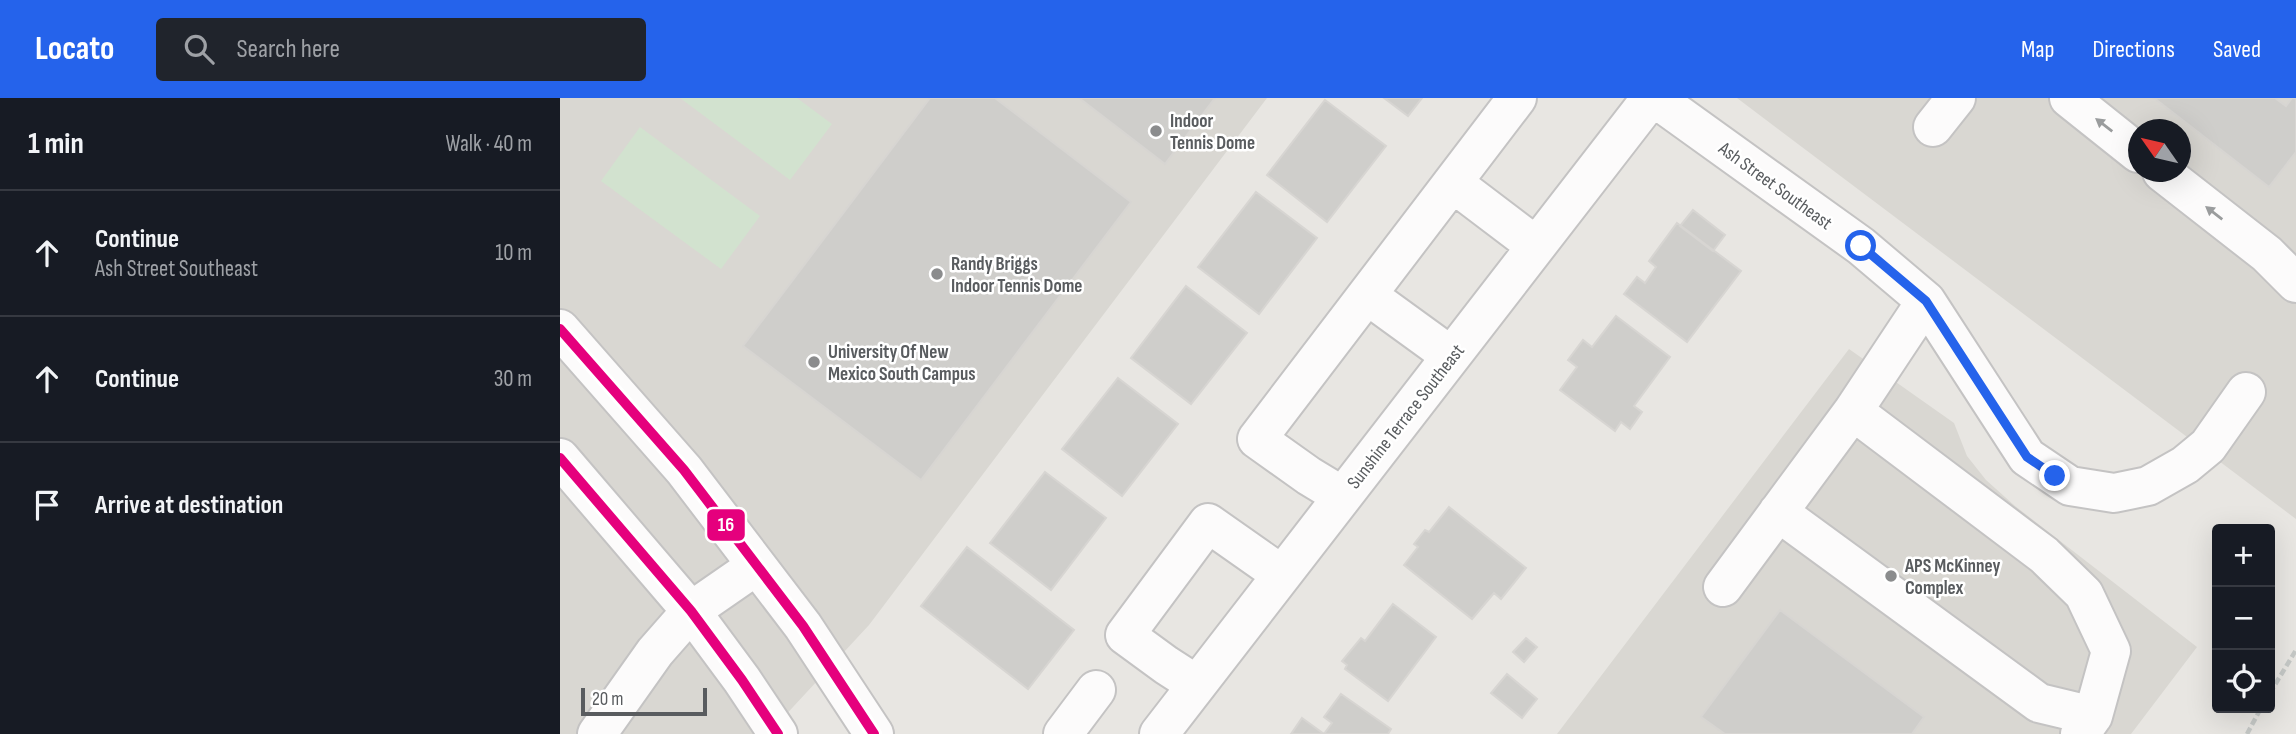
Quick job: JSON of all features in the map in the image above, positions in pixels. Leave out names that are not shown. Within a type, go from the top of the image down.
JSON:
[{"type":"street","points":[[1342,496],[1257,439],[1517,98]]},
{"type":"street","name":"Sunshine Terrace Southeast","points":[[1159,734],[1653,98]]},
{"type":"street","name":"Ash Street Southeast","points":[[1653,98],[1861,246],[1926,301],[2027,457],[2070,486],[2114,494],[2148,486],[2185,465],[2208,446],[2246,392]]},
{"type":"street","points":[[2070,98],[2128,145]]},
{"type":"street","points":[[2175,182],[2267,254],[2296,283]]},
{"type":"street","points":[[1453,183],[1536,246]]},
{"type":"street","points":[[1367,295],[1451,356]]},
{"type":"street","points":[[1723,587],[1853,411],[1926,301]]},
{"type":"street","points":[[560,329],[684,470],[803,626],[874,734]]},
{"type":"street","points":[[1778,512],[2039,704],[2087,725],[2111,651],[2084,594],[2044,555],[1853,411]]},
{"type":"street","points":[[560,458],[691,611],[743,680],[778,734]]},
{"type":"street","points":[[1197,685],[1125,635],[1208,523],[1282,575]]},
{"type":"street","points":[[597,734],[656,652],[691,611],[756,566]]},
{"type":"street","points":[[1076,729],[1096,690]]},
{"type":"path","points":[[2275,685],[2296,650]]},
{"type":"path","points":[[2247,734],[2258,713]]},
{"type":"shaded area","name":"University Of New Mexico South Campus","points":[[560,98],[1267,98],[869,625],[768,734],[560,734]]},
{"type":"shaded area","points":[[1737,98],[2296,98],[2296,519]]},
{"type":"shaded area","name":"APS McKinney Complex","points":[[1849,349],[1954,423],[1967,456],[1986,480],[2015,506],[2197,647],[2131,734],[1557,734]]},
{"type":"green space","points":[[680,98],[797,98],[832,124],[790,180]]},
{"type":"green space","points":[[640,127],[760,216],[721,269],[601,181]]},
{"type":"building","name":"Randy Briggs Indoor Tennis Dome","points":[[930,98],[995,98],[1131,202],[921,480],[743,346]]},
{"type":"building","name":"Indoor Tennis Dome","points":[[1079,98],[1215,98],[1165,164]]},
{"type":"building","points":[[1384,98],[1422,98],[1408,116]]},
{"type":"building","points":[[2154,98],[2275,98],[2286,106],[2292,98],[2296,98],[2296,152],[2269,187],[2191,127],[2191,119],[2181,119]]},
{"type":"building","points":[[1325,100],[1386,146],[1327,222],[1267,175]]},
{"type":"building","points":[[1256,192],[1317,238],[1259,314],[1198,267]]},
{"type":"building","points":[[1693,210],[1725,235],[1713,251],[1680,226]]},
{"type":"building","points":[[1677,223],[1741,271],[1687,342],[1624,294],[1637,277],[1645,283],[1656,267],[1649,261]]},
{"type":"building","points":[[1186,286],[1247,333],[1191,404],[1131,358]]},
{"type":"building","points":[[1616,316],[1670,357],[1634,406],[1642,412],[1630,429],[1621,422],[1615,431],[1560,390],[1577,367],[1568,360],[1583,340],[1592,347]]},
{"type":"building","points":[[1118,378],[1178,424],[1122,496],[1062,449]]},
{"type":"building","points":[[1045,472],[1106,518],[1051,590],[990,543]]},
{"type":"building","points":[[1449,507],[1526,568],[1501,599],[1494,593],[1472,619],[1404,565],[1418,547],[1414,544],[1425,530],[1429,532]]},
{"type":"building","points":[[967,547],[1074,630],[1028,689],[921,606]]},
{"type":"building","points":[[1393,604],[1436,637],[1388,701],[1345,669],[1347,665],[1342,661],[1361,638],[1365,641]]},
{"type":"building","points":[[1780,610],[1924,717],[1912,734],[1725,734],[1701,717]]},
{"type":"building","points":[[1526,638],[1537,647],[1524,662],[1513,652]]},
{"type":"building","points":[[1507,674],[1537,699],[1522,718],[1491,693]]},
{"type":"building","points":[[1341,694],[1391,729],[1388,734],[1324,734],[1332,723],[1324,717]]},
{"type":"building","points":[[1302,718],[1324,734],[1291,734]]},
{"type":"transit line","name":"16","points":[[560,329],[684,470],[803,626],[874,734]]},
{"type":"transit line","name":"16","points":[[560,458],[691,611],[778,734]]},
{"type":"place","name":"Indoor Tennis Dome","points":[[1156,131]]},
{"type":"place","name":"Randy Briggs Indoor Tennis Dome","points":[[937,274]]},
{"type":"place","name":"University Of New Mexico South Campus","points":[[814,362]]},
{"type":"place","name":"APS McKinney Complex","points":[[1891,576]]},
{"type":"route","points":[[1861,246],[1926,301],[2027,457],[2055,476]]}]
